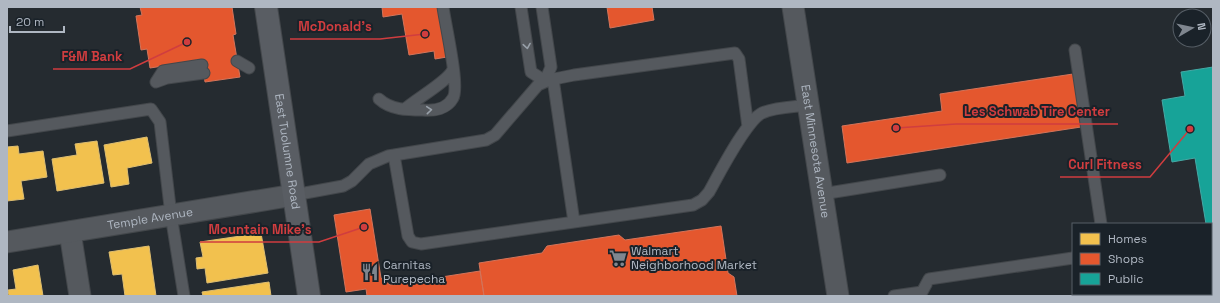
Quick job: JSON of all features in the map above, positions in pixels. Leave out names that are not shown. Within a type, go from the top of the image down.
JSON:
[{"type":"street","name":"East Tuolumne Road","points":[[266,7],[309,296]]},
{"type":"street","name":"East Minnesota Avenue","points":[[793,7],[838,296]]},
{"type":"street","name":"Temple Avenue","points":[[7,242],[294,195]]},
{"type":"street","points":[[70,232],[80,296]]},
{"type":"lane","points":[[379,99],[388,106],[405,109],[432,110],[448,104],[452,99],[455,91],[453,69],[443,7]]},
{"type":"lane","points":[[521,7],[531,72],[549,80]]},
{"type":"lane","points":[[542,7],[551,67],[549,80],[574,222]]},
{"type":"lane","points":[[1075,50],[1101,223]]},
{"type":"lane","points":[[294,195],[337,189],[352,181],[366,166],[394,154],[490,138],[501,128],[532,90],[549,80],[734,53],[739,59],[748,127]]},
{"type":"lane","points":[[156,82],[203,69]]},
{"type":"lane","points":[[405,109],[415,99],[449,77],[453,69]]},
{"type":"lane","points":[[394,154],[408,236],[410,241],[414,243],[689,206],[696,203],[708,192],[748,127],[756,118],[765,112],[808,105]]},
{"type":"lane","points":[[7,131],[151,109],[160,122],[171,215],[184,296]]},
{"type":"lane","points":[[822,194],[940,174]]},
{"type":"lane","points":[[894,296],[922,292],[929,279],[1072,258]]},
{"type":"building: Homes","points":[[147,137],[152,163],[127,168],[129,184],[111,187],[104,145]]},
{"type":"building: Homes","points":[[97,141],[104,183],[57,191],[52,159],[77,155],[75,144]]},
{"type":"building: Homes","points":[[18,146],[19,154],[43,151],[47,177],[21,181],[24,199],[7,201],[7,147]]},
{"type":"building: Homes","points":[[261,233],[268,273],[207,283],[205,268],[197,269],[196,258],[203,257],[200,242]]},
{"type":"building: Homes","points":[[149,246],[156,296],[125,296],[122,274],[113,275],[109,252]]},
{"type":"building: Homes","points":[[38,265],[43,296],[9,296],[8,290],[16,289],[13,270]]},
{"type":"building: Homes","points":[[269,282],[271,296],[203,296],[202,292]]},
{"type":"building: Shops","points":[[140,7],[232,7],[236,34],[233,35],[240,77],[205,82],[202,60],[150,68],[147,49],[141,50],[136,16],[142,15]]},
{"type":"building: Shops","points":[[382,7],[440,7],[447,57],[435,59],[434,51],[409,55],[402,14],[383,17]]},
{"type":"building: Shops","points":[[607,7],[652,7],[654,20],[610,28]]},
{"type":"building: Shops","points":[[1073,74],[1081,127],[847,163],[842,126],[942,111],[940,94]]},
{"type":"building: Shops","points":[[370,209],[381,278],[390,285],[480,271],[484,296],[367,296],[366,289],[346,292],[334,215]]},
{"type":"building: Shops","name":"Walmart Neighborhood Market","points":[[721,226],[728,273],[734,277],[737,296],[484,296],[479,263],[542,253],[547,246],[619,235],[625,240]]},
{"type":"building: Public","points":[[1213,67],[1212,232],[1212,223],[1206,223],[1195,158],[1172,162],[1162,100],[1185,96],[1181,72]]},
{"type":"place","name":"McDonald's","points":[[425,34]]},
{"type":"place","name":"F&M Bank","points":[[187,42]]},
{"type":"place","name":"Les Schwab Tire Center","points":[[896,128]]},
{"type":"place","name":"Curl Fitness","points":[[1190,129]]},
{"type":"place","name":"Mountain Mike's","points":[[364,227]]},
{"type":"place","name":"Walmart Neighborhood Market","points":[[618,258]]},
{"type":"place","name":"Carnitas Purepecha","points":[[370,272]]}]
